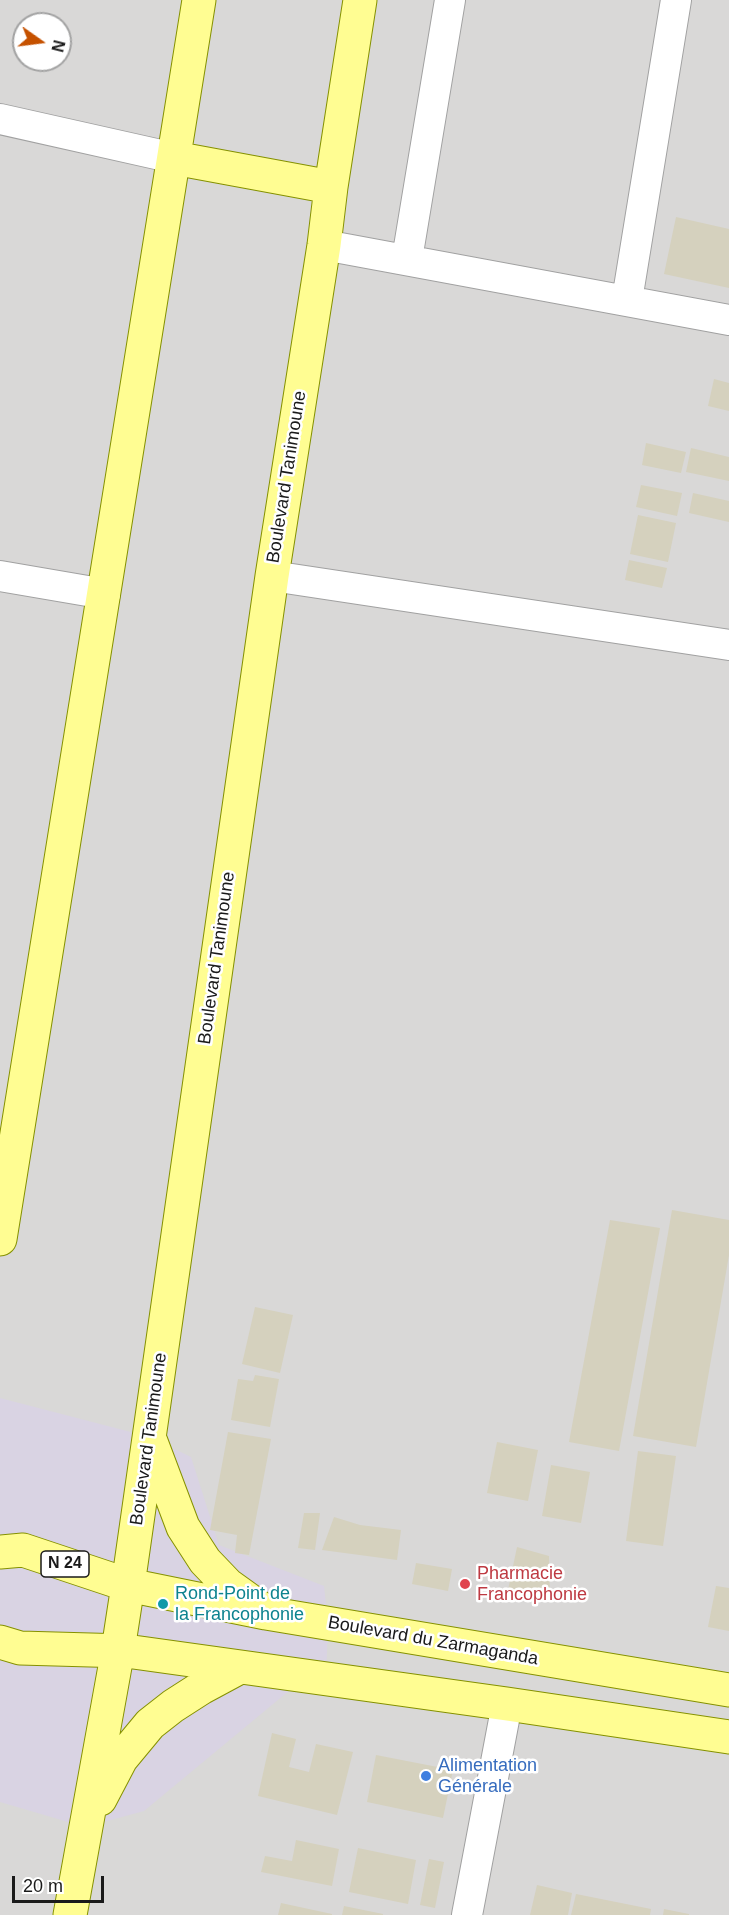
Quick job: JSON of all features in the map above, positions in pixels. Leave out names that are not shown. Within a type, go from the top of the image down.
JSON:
[{"type":"main road","points":[[0,1239],[199,0]]},
{"type":"main road","name":"Boulevard Tanimoune","points":[[70,1915],[128,1585],[272,576],[360,0]]},
{"type":"main road","points":[[174,158],[331,187]]},
{"type":"main road","points":[[150,1437],[183,1527],[205,1561],[228,1585],[266,1612]]},
{"type":"main road","name":"Boulevard du Zarmaganda","points":[[0,1552],[23,1550],[128,1585],[266,1612],[729,1690]]},
{"type":"main road","points":[[0,1642],[20,1648],[118,1650],[729,1737]]},
{"type":"main road","points":[[85,1827],[121,1759],[150,1724],[201,1688],[240,1667]]},
{"type":"street","points":[[407,259],[450,0]]},
{"type":"street","points":[[627,300],[676,0]]},
{"type":"street","points":[[0,119],[174,158]]},
{"type":"street","points":[[324,245],[729,320]]},
{"type":"street","points":[[0,576],[105,594]]},
{"type":"street","points":[[272,576],[729,645]]},
{"type":"street","points":[[467,1915],[507,1704]]},
{"type":"shaded area","points":[[0,0],[729,0],[729,1915],[0,1915]]},
{"type":"shaded area","name":"Rond-Point de la Francophonie","points":[[0,1398],[150,1437],[191,1457],[219,1545],[324,1586],[328,1623],[326,1679],[290,1690],[144,1811],[85,1827],[0,1802]]},
{"type":"building","points":[[676,217],[729,229],[729,288],[664,274]]},
{"type":"building","points":[[714,379],[729,383],[729,411],[708,406]]},
{"type":"building","points":[[646,443],[686,452],[681,473],[642,465]]},
{"type":"building","points":[[691,448],[729,457],[729,481],[686,472]]},
{"type":"building","points":[[641,485],[682,493],[677,516],[636,507]]},
{"type":"building","points":[[693,493],[729,501],[729,522],[689,513]]},
{"type":"building","points":[[638,515],[676,523],[668,562],[630,554]]},
{"type":"building","points":[[629,560],[667,568],[662,588],[625,580]]},
{"type":"building","points":[[672,1210],[729,1220],[729,1255],[696,1447],[633,1436]]},
{"type":"building","points":[[610,1220],[660,1228],[619,1451],[569,1442]]},
{"type":"building","points":[[255,1307],[293,1315],[280,1373],[242,1364]]},
{"type":"building","points":[[255,1375],[279,1379],[270,1427],[231,1420],[238,1379],[253,1381]]},
{"type":"building","points":[[228,1432],[271,1439],[249,1555],[235,1553],[237,1535],[210,1530]]},
{"type":"building","points":[[497,1442],[538,1450],[528,1501],[487,1493]]},
{"type":"building","points":[[638,1451],[676,1456],[663,1546],[626,1541]]},
{"type":"building","points":[[551,1465],[590,1472],[581,1523],[542,1516]]},
{"type":"building","points":[[304,1513],[320,1513],[315,1550],[298,1548]]},
{"type":"building","points":[[334,1517],[360,1525],[401,1530],[397,1560],[322,1550]]},
{"type":"building","points":[[517,1547],[549,1556],[550,1598],[508,1590]]},
{"type":"building","points":[[416,1563],[452,1569],[448,1591],[412,1584]]},
{"type":"building","points":[[716,1586],[729,1588],[729,1631],[708,1627]]},
{"type":"building","points":[[272,1733],[296,1739],[289,1767],[309,1772],[316,1744],[353,1752],[337,1815],[258,1796]]},
{"type":"building","points":[[376,1755],[453,1770],[443,1818],[367,1802]]},
{"type":"building","points":[[296,1840],[339,1849],[332,1886],[261,1872],[265,1856],[292,1861]]},
{"type":"building","points":[[358,1848],[416,1860],[408,1904],[349,1892]]},
{"type":"building","points":[[429,1859],[444,1862],[435,1908],[420,1905]]},
{"type":"building","points":[[537,1885],[572,1893],[568,1915],[530,1915]]},
{"type":"building","points":[[576,1894],[651,1909],[650,1915],[571,1915]]},
{"type":"building","points":[[281,1903],[332,1914],[332,1915],[278,1915]]},
{"type":"building","points":[[344,1906],[383,1914],[383,1915],[342,1915]]},
{"type":"building","points":[[664,1909],[689,1914],[689,1915],[663,1915]]},
{"type":"place","name":"Pharmacie Francophonie","points":[[465,1584]]},
{"type":"place","name":"Rond-Point de la Francophonie","points":[[163,1604]]},
{"type":"place","name":"Alimentation Générale","points":[[426,1776]]}]
